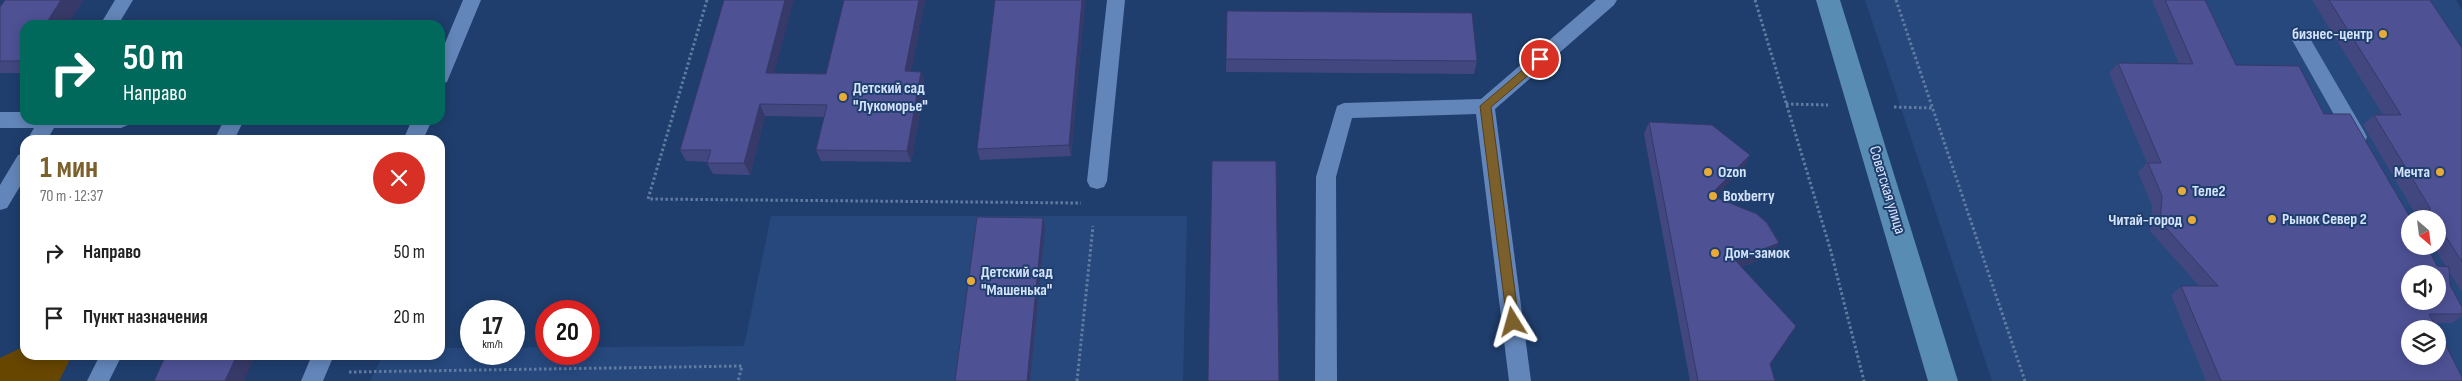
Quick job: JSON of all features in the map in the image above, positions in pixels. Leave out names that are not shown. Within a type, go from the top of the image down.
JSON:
[{"type":"main road","name":"Советская улица","points":[[1828,0],[1943,381]]},
{"type":"lane","points":[[111,20],[124,0]]},
{"type":"lane","points":[[445,65],[472,0]]},
{"type":"lane","points":[[1097,181],[1116,0]]},
{"type":"lane","points":[[1326,381],[1326,177],[1344,111],[1485,106],[1608,0]]},
{"type":"lane","points":[[2301,40],[2365,151]]},
{"type":"lane","points":[[1485,106],[1520,381]]},
{"type":"lane","points":[[0,120],[20,120]]},
{"type":"lane","points":[[0,202],[20,168]]},
{"type":"lane","points":[[98,381],[108,360]]},
{"type":"path","points":[[707,0],[648,199],[1094,203],[1097,181]]},
{"type":"path","points":[[1755,0],[1830,248],[1864,381]]},
{"type":"path","points":[[1896,0],[2025,381]]},
{"type":"path","points":[[1077,381],[1093,226]]},
{"type":"path","points":[[317,370],[742,366],[738,381]]},
{"type":"shaded area","points":[[1865,0],[2456,0],[2462,10],[2462,381],[1992,381]]},
{"type":"shaded area","name":"Детский сад \"Машенька\"","points":[[771,216],[1187,216],[1183,381],[370,381],[380,360],[445,360],[445,348],[460,348],[460,365],[525,365],[525,348],[535,347],[535,365],[600,365],[600,347],[744,346]]},
{"type":"shaded area","points":[[20,348],[20,360],[70,360],[59,381],[0,381],[0,358]]},
{"type":"building","points":[[5,0],[61,0],[48,20],[20,20],[20,61],[0,61],[0,7]]},
{"type":"building","name":"Детский сад \"Лукоморье\"","points":[[724,0],[785,0],[766,73],[826,74],[844,0],[919,0],[905,71],[921,72],[907,151],[816,150],[827,105],[760,104],[744,163],[707,163],[711,150],[680,150]]},
{"type":"building","points":[[995,0],[1082,0],[1069,145],[977,149]]},
{"type":"building","name":"Рынок Север 2","points":[[2165,0],[2205,0],[2236,65],[2299,66],[2324,114],[2350,114],[2406,210],[2401,210],[2401,255],[2432,255],[2436,265],[2401,265],[2401,310],[2446,310],[2446,267],[2449,267],[2450,285],[2462,307],[2462,314],[2429,314],[2432,320],[2401,320],[2401,365],[2446,365],[2446,346],[2462,377],[2462,381],[2221,381],[2181,286],[2218,286],[2160,221],[2162,196],[2148,163],[2161,163],[2118,63],[2193,64]]},
{"type":"building","points":[[2329,0],[2430,0],[2462,48],[2462,262],[2446,237],[2446,210],[2430,210],[2374,115],[2401,115]]},
{"type":"building","points":[[1227,11],[1472,13],[1477,61],[1226,59]]},
{"type":"building","name":"Дом-замок","points":[[1649,122],[1712,125],[1750,155],[1710,195],[1757,214],[1767,223],[1779,243],[1735,260],[1796,326],[1770,364],[1775,381],[1698,381]]},
{"type":"building","points":[[1212,161],[1276,161],[1279,381],[1208,381]]},
{"type":"building","points":[[977,217],[1043,218],[1027,381],[955,381]]},
{"type":"building","points":[[164,360],[235,360],[225,381],[154,381]]},
{"type":"place","name":"бизнес-центр","points":[[2383,34]]},
{"type":"place","name":"Детский сад \"Лукоморье\"","points":[[843,97]]},
{"type":"place","name":"Ozon","points":[[1708,172]]},
{"type":"place","name":"Мечта","points":[[2440,172]]},
{"type":"place","name":"Теле2","points":[[2182,191]]},
{"type":"place","name":"Boxberry","points":[[1713,196]]},
{"type":"place","name":"Рынок Север 2","points":[[2272,219]]},
{"type":"place","name":"Читай-город","points":[[2192,220]]},
{"type":"place","name":"Дом-замок","points":[[1715,253]]},
{"type":"place","name":"Детский сад \"Машенька\"","points":[[971,281]]},
{"type":"route","points":[[1513,322],[1485,106],[1540,59]]}]
